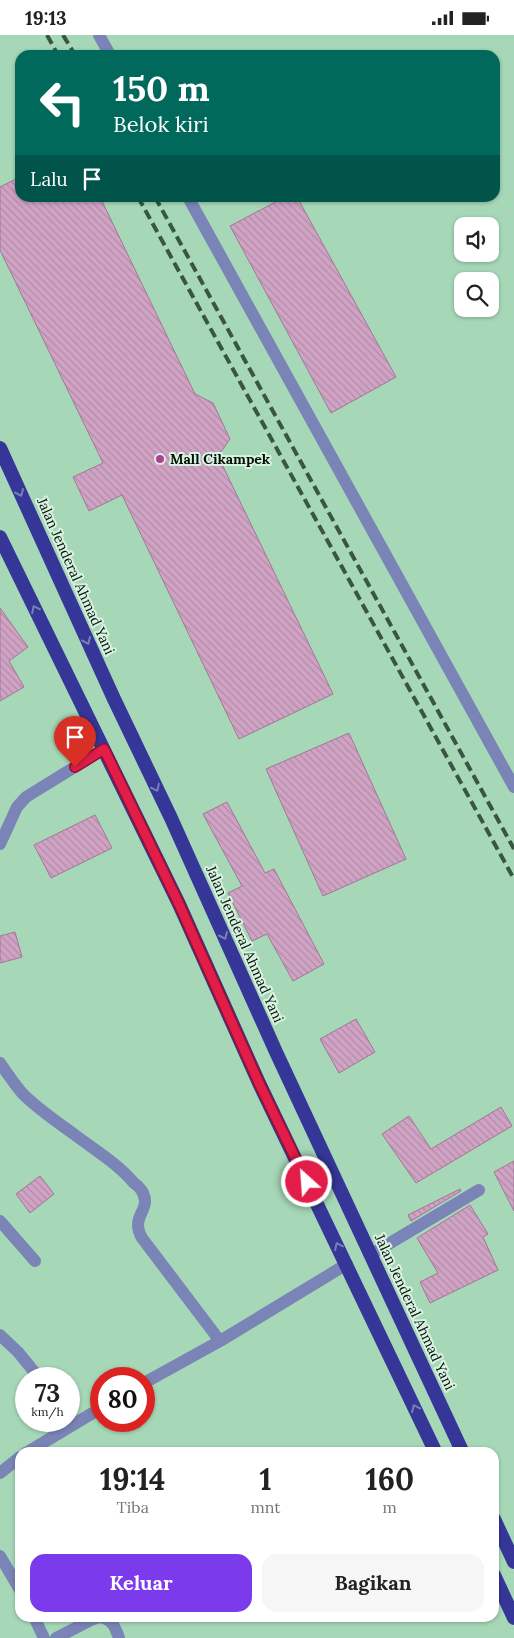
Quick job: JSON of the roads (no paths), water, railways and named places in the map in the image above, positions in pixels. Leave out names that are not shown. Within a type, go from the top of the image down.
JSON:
[{"type":"highway","name":"Jalan Jenderal Ahmad Yani","points":[[0,448],[114,699],[175,827],[276,1052],[460,1447]]},
{"type":"highway","points":[[0,537],[179,904],[259,1083],[433,1447]]},
{"type":"highway","points":[[499,1530],[514,1562]]},
{"type":"highway","points":[[499,1586],[514,1618]]},
{"type":"street","points":[[99,35],[107,50]]},
{"type":"street","points":[[191,202],[514,787]]},
{"type":"street","points":[[0,844],[17,807],[26,797],[104,749]]},
{"type":"street","points":[[0,1063],[23,1093],[126,1173],[142,1191],[145,1202],[144,1210],[138,1221],[138,1229],[142,1238],[220,1341]]},
{"type":"street","points":[[370,1255],[479,1190]]},
{"type":"street","points":[[0,1221],[35,1261]]},
{"type":"street","points":[[155,1377],[220,1341],[346,1264]]},
{"type":"street","points":[[0,1335],[18,1351],[31,1367]]},
{"type":"street","points":[[35,1447],[57,1432]]},
{"type":"street","points":[[0,1473],[15,1461]]},
{"type":"street","points":[[0,1556],[15,1582]]},
{"type":"street","points":[[36,1622],[44,1638]]},
{"type":"street","points":[[56,1638],[87,1622]]},
{"type":"street","points":[[111,1622],[114,1624],[119,1638]]},
{"type":"railway","points":[[47,35],[55,50]]},
{"type":"railway","points":[[63,35],[72,50]]},
{"type":"railway","points":[[141,202],[514,879]]},
{"type":"railway","points":[[158,202],[514,849]]},
{"type":"place","name":"Mall Cikampek","points":[[160,459]]}]
